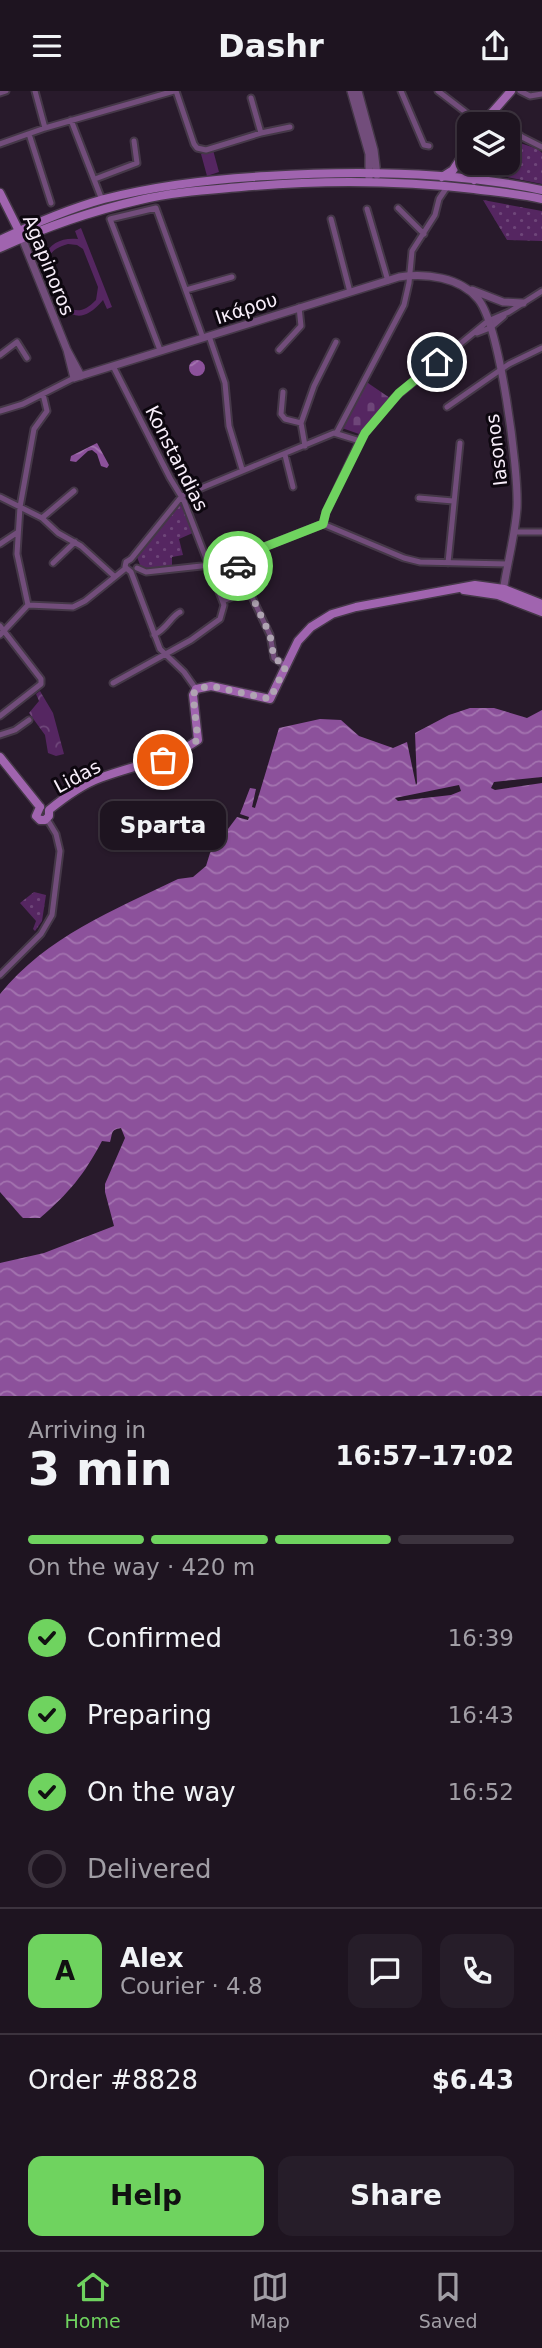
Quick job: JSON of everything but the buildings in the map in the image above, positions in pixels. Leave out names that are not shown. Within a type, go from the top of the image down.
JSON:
[{"type":"main road","points":[[494,111],[511,91]]},
{"type":"main road","points":[[442,177],[457,164]]},
{"type":"main road","points":[[467,175],[475,180]]},
{"type":"main road","points":[[0,240],[104,209],[166,195],[373,176],[542,199]]},
{"type":"main road","points":[[0,248],[21,234],[102,200],[163,186],[205,180],[442,177],[542,191]]},
{"type":"main road","name":"Agapinoros","points":[[0,193],[21,234]]},
{"type":"main road","points":[[196,689],[211,686],[270,699],[298,641],[325,617],[349,609],[475,585],[542,604]]},
{"type":"main road","points":[[501,592],[542,612]]},
{"type":"main road","name":"Lidas","points":[[45,812],[90,782],[163,760],[198,740],[193,695],[196,689]]},
{"type":"main road","points":[[0,757],[45,812]]},
{"type":"street","points":[[0,93],[6,91]]},
{"type":"street","points":[[35,91],[45,128]]},
{"type":"street","points":[[0,144],[71,120],[175,91],[197,148],[206,150],[261,132],[290,127]]},
{"type":"street","points":[[351,91],[373,176]]},
{"type":"street","points":[[358,91],[373,176]]},
{"type":"street","points":[[401,91],[424,145],[429,146]]},
{"type":"street","points":[[438,91],[465,112]]},
{"type":"street","points":[[520,91],[530,96],[542,94]]},
{"type":"street","points":[[251,98],[261,132]]},
{"type":"street","points":[[71,120],[102,200]]},
{"type":"street","points":[[29,134],[51,203]]},
{"type":"street","points":[[520,135],[542,147]]},
{"type":"street","points":[[95,179],[137,163],[134,141]]},
{"type":"street","points":[[429,184],[439,199]]},
{"type":"street","points":[[196,689],[184,672],[164,654],[154,635],[131,569],[126,563],[182,496],[337,432],[400,314],[407,296],[412,251],[435,215],[439,199],[448,186]]},
{"type":"street","points":[[160,350],[110,219],[156,208],[186,290],[225,383],[229,426],[242,470]]},
{"type":"street","points":[[398,208],[424,234]]},
{"type":"street","points":[[367,209],[388,281]]},
{"type":"street","points":[[331,219],[350,292]]},
{"type":"street","name":"Agapinoros","points":[[21,234],[77,377]]},
{"type":"street","name":"Ικάρου","points":[[0,411],[23,404],[97,370],[410,275],[438,277],[503,302],[523,303]]},
{"type":"street","points":[[186,290],[232,277]]},
{"type":"street","points":[[461,286],[480,301],[489,325]]},
{"type":"street","points":[[323,524],[326,512],[360,441],[399,393],[455,347],[542,291]]},
{"type":"street","points":[[279,350],[301,326],[299,307]]},
{"type":"street","name":"Iasonos","points":[[489,325],[501,370],[517,482],[514,532],[501,592]]},
{"type":"street","points":[[0,355],[18,342],[27,358]]},
{"type":"street","points":[[305,446],[301,423],[314,386],[336,342]]},
{"type":"street","points":[[447,407],[516,360],[542,348]]},
{"type":"street","name":"Agapinoros","points":[[67,349],[77,377]]},
{"type":"street","points":[[73,360],[87,369],[97,370]]},
{"type":"street","name":"Konstandias","points":[[113,366],[170,478],[182,496],[206,567],[223,601]]},
{"type":"street","points":[[283,392],[281,414],[285,419],[301,423]]},
{"type":"street","points":[[28,605],[17,554],[18,532],[34,429],[47,411],[43,394]]},
{"type":"street","points":[[337,432],[360,441]]},
{"type":"street","points":[[448,563],[460,443]]},
{"type":"street","points":[[285,455],[293,488]]},
{"type":"street","points":[[42,518],[74,491]]},
{"type":"street","points":[[0,497],[42,518],[114,576]]},
{"type":"street","points":[[419,498],[453,501]]},
{"type":"street","points":[[131,569],[146,572],[206,567],[234,559],[323,524],[404,558],[420,562],[507,564]]},
{"type":"street","points":[[0,544],[18,532]]},
{"type":"street","points":[[514,532],[542,532]]},
{"type":"street","points":[[53,563],[75,542]]},
{"type":"street","points":[[0,716],[41,684],[40,675],[1,630],[28,605],[73,607],[85,601],[114,576],[131,569],[137,562],[131,559]]},
{"type":"street","points":[[234,559],[270,635],[274,658],[286,666]]},
{"type":"street","points":[[113,683],[191,640],[219,619],[223,612],[223,601],[250,589]]},
{"type":"street","points":[[154,635],[165,629],[174,615],[180,612]]},
{"type":"street","points":[[0,736],[29,720]]},
{"type":"street","points":[[0,975],[41,935],[50,922],[60,851],[56,834],[45,812]]},
{"type":"green space","points":[[520,143],[542,153],[542,184],[497,175],[520,175]]},
{"type":"green space","points":[[213,150],[219,172],[207,176],[201,154]]},
{"type":"green space","points":[[483,200],[542,211],[542,241],[507,240]]},
{"type":"green space","points":[[81,228],[112,307],[107,309],[103,300],[90,312],[80,316],[63,306],[43,261],[51,246],[66,239],[78,239],[75,231]],"holes":[[[68,244],[83,249],[98,287],[96,300],[86,308],[77,310],[64,301],[49,263],[50,256],[57,248]]]},
{"type":"green space","points":[[365,381],[390,398],[364,432],[359,434],[342,428]]},
{"type":"green space","points":[[181,504],[195,532],[179,539],[183,555],[172,557],[172,566],[142,570],[137,557]]},
{"type":"green space","points":[[40,691],[53,713],[64,754],[56,756],[48,753],[45,735],[29,713],[39,701],[36,694]]},
{"type":"green space","points":[[34,892],[46,895],[42,921],[35,931],[33,929],[36,921],[20,903]]},
{"type":"water","points":[[197,360],[203,362],[203,374],[197,376],[191,374],[189,368],[191,362]]},
{"type":"water","points":[[97,443],[109,465],[107,468],[101,466],[97,454],[92,450],[76,462],[70,461],[71,456]]},
{"type":"water","points":[[470,708],[494,708],[527,718],[542,710],[542,1396],[0,1396],[0,1263],[44,1253],[114,1226],[105,1184],[125,1138],[121,1128],[113,1131],[110,1142],[102,1141],[75,1183],[40,1218],[23,1218],[0,1192],[0,994],[38,956],[82,927],[178,879],[193,877],[206,866],[210,853],[237,817],[248,820],[249,817],[240,814],[250,788],[256,789],[252,807],[255,808],[279,728],[320,719],[341,720],[359,736],[393,748],[407,742],[416,785],[415,733],[449,715]]},
{"type":"pier","points":[[542,777],[542,783],[495,790],[491,788],[494,782]]},
{"type":"pier","points":[[459,785],[461,791],[451,795],[398,801],[395,798]]},
{"type":"way so far","points":[[163,760],[198,740],[193,695],[196,689],[211,686],[270,699],[286,666],[274,658],[270,635],[238,566]]},
{"type":"place","name":"Sparta","points":[[163,760]]},
{"type":"route","points":[[238,566],[234,559],[323,524],[323,517],[361,438],[394,398],[437,362]]}]
